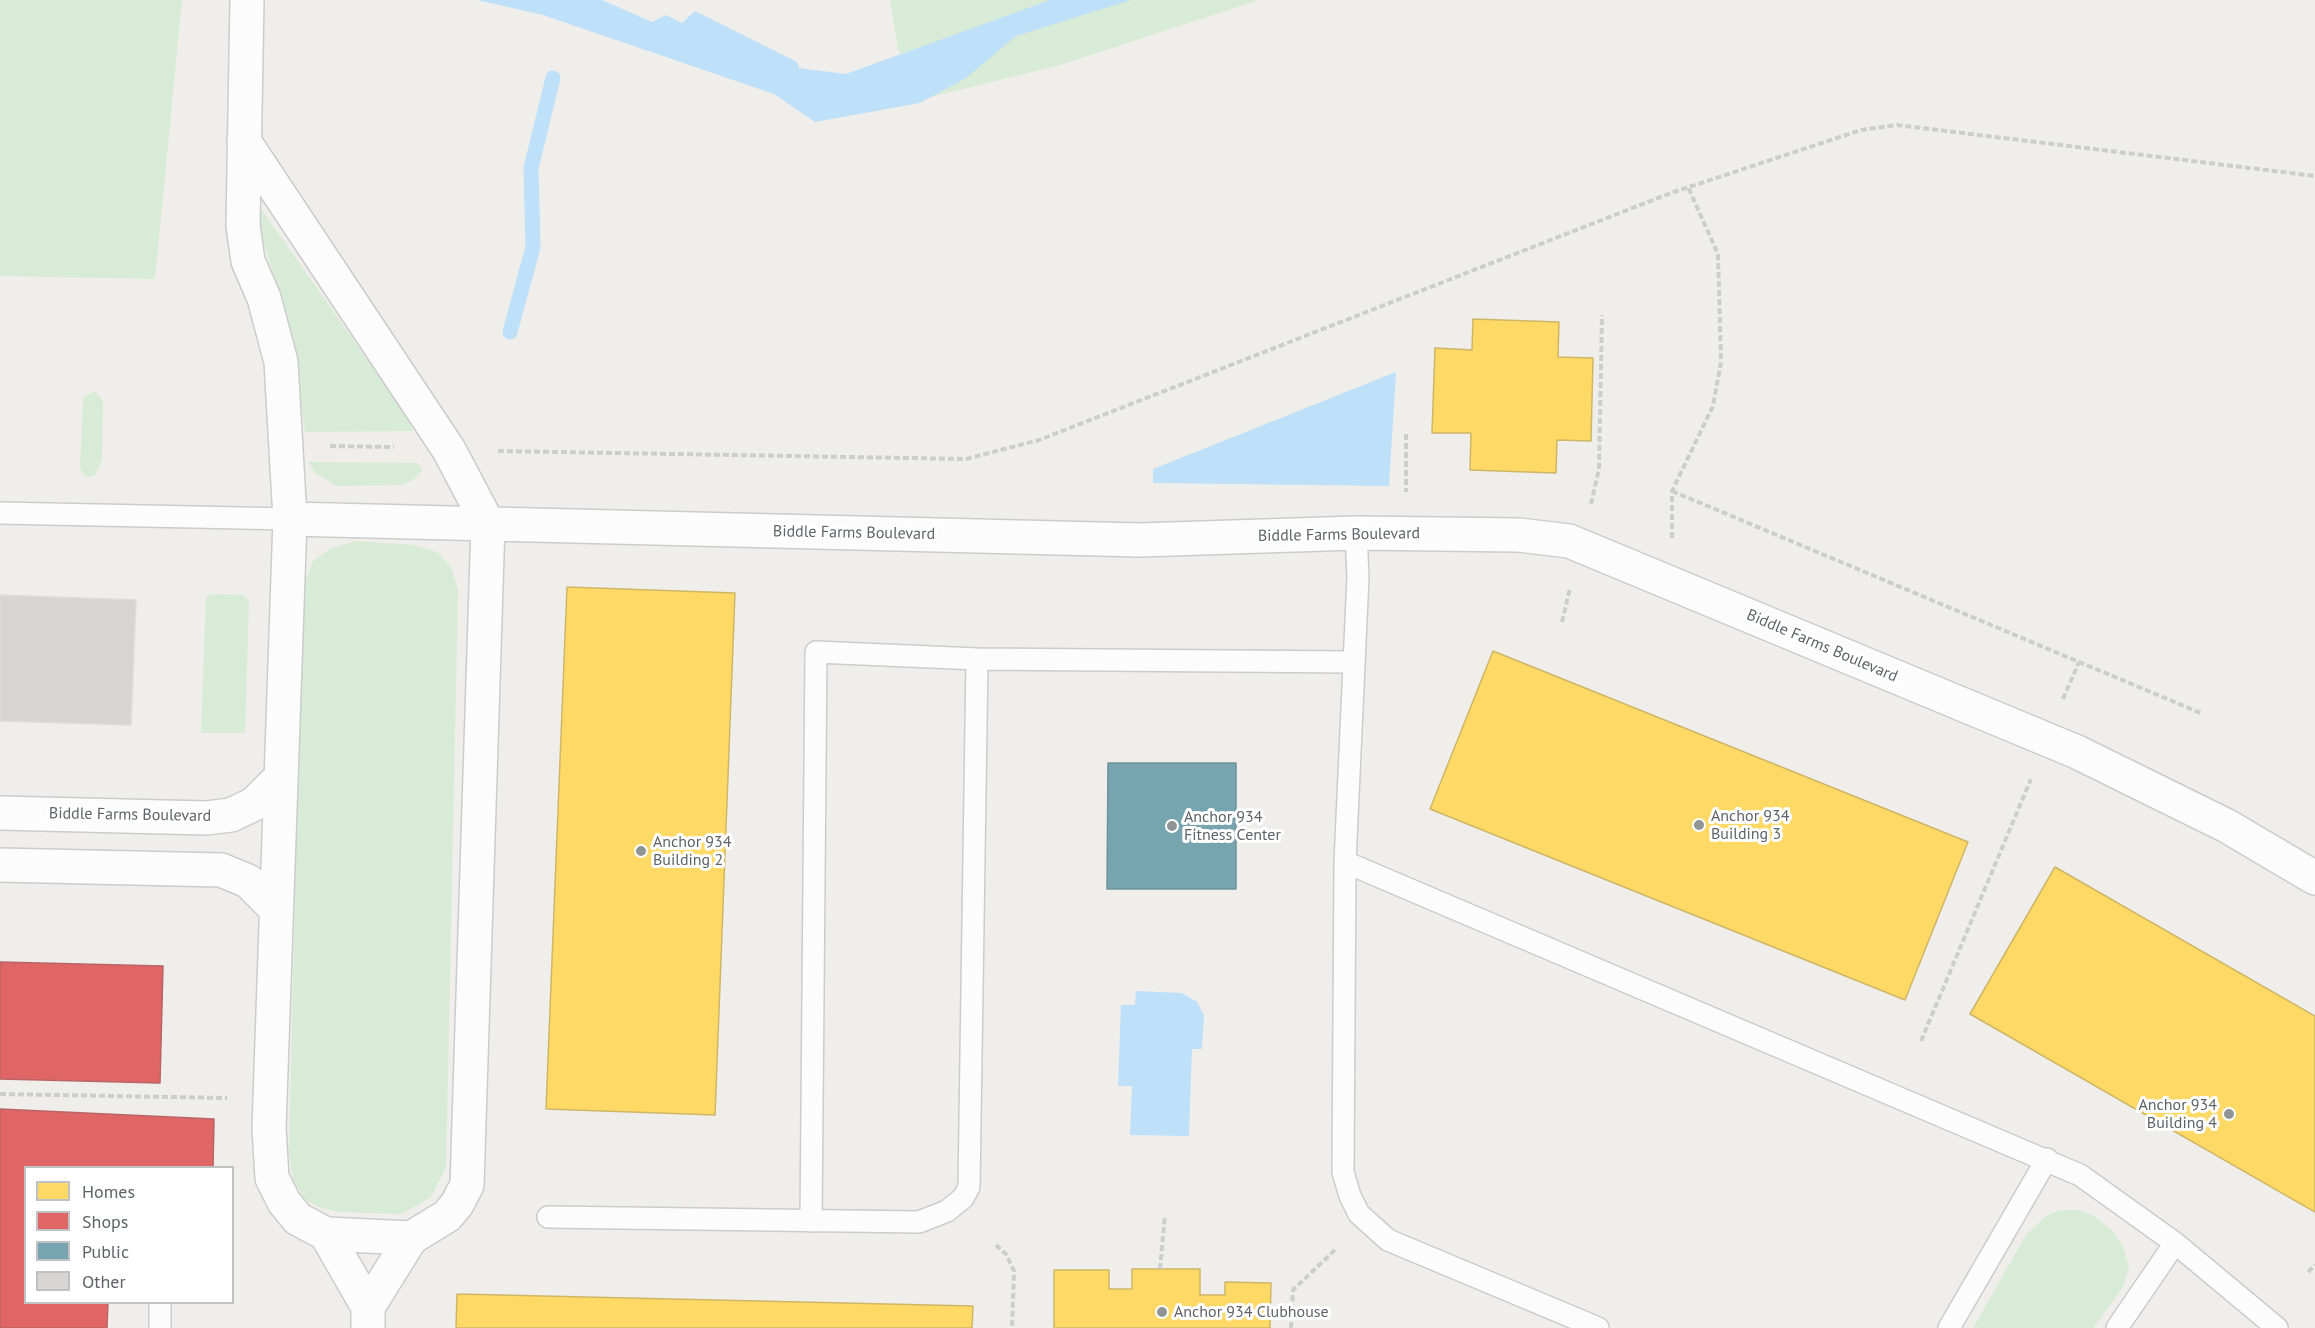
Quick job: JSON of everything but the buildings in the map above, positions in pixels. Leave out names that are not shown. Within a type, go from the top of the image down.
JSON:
[{"type":"street","points":[[247,0],[243,225],[248,261],[264,298],[281,362],[290,519],[269,1128],[272,1178],[284,1202],[298,1219],[326,1234],[411,1238]]},
{"type":"street","points":[[244,141],[449,450],[488,524],[467,1185],[457,1204],[447,1216],[411,1238],[368,1318]]},
{"type":"street","name":"Biddle Farms Boulevard","points":[[290,519],[1140,540],[1356,533],[1519,535],[1569,541],[2077,752],[2227,826],[2315,878]]},
{"type":"street","name":"Biddle Farms Boulevard","points":[[0,813],[206,818],[231,815],[254,804],[281,777]]},
{"type":"street","points":[[0,865],[221,870],[248,881],[261,890],[276,909]]},
{"type":"street","points":[[326,1234],[368,1318]]},
{"type":"lane","points":[[0,513],[290,519]]},
{"type":"lane","points":[[1356,533],[1358,577],[1352,662],[1345,862],[1343,1172],[1359,1214],[1389,1240],[1598,1328]]},
{"type":"lane","points":[[811,1221],[816,652],[978,659],[1352,662]]},
{"type":"lane","points":[[548,1217],[920,1222],[957,1204],[969,1186],[978,659]]},
{"type":"lane","points":[[1345,862],[2080,1175],[2175,1242],[2277,1328]]},
{"type":"lane","points":[[1948,1328],[2047,1159]]},
{"type":"lane","points":[[2117,1328],[2175,1242]]},
{"type":"lane","points":[[160,1304],[160,1328]]},
{"type":"path","points":[[487,451],[966,459],[1039,440],[1688,187],[1861,130],[1897,125],[2315,176]]},
{"type":"path","points":[[1672,584],[1672,491],[1713,406],[1721,362],[1718,254],[1688,187]]},
{"type":"path","points":[[1590,509],[1599,469],[1602,315]]},
{"type":"path","points":[[1406,434],[1407,502]]},
{"type":"path","points":[[320,446],[396,447]]},
{"type":"path","points":[[1672,491],[2203,714]]},
{"type":"path","points":[[1562,622],[1572,583]]},
{"type":"path","points":[[2062,704],[2079,662]]},
{"type":"path","points":[[1921,1041],[2034,771]]},
{"type":"path","points":[[0,1094],[230,1098]]},
{"type":"path","points":[[1160,1269],[1165,1215]]},
{"type":"path","points":[[996,1245],[1006,1254],[1014,1271],[1012,1328]]},
{"type":"path","points":[[1291,1328],[1293,1290],[1337,1248]]},
{"type":"path","points":[[2308,1272],[2315,1265]]},
{"type":"green space","points":[[0,0],[182,0],[155,279],[0,276]]},
{"type":"green space","points":[[890,0],[1259,0],[1057,66],[922,99],[898,50]]},
{"type":"green space","points":[[262,210],[406,415],[413,431],[305,432],[291,331],[256,217],[257,212]]},
{"type":"green space","points":[[95,391],[103,401],[102,459],[95,475],[87,477],[80,469],[83,402],[84,397]]},
{"type":"green space","points":[[308,462],[417,463],[423,470],[413,480],[400,485],[337,486],[315,473]]},
{"type":"green space","points":[[355,541],[414,545],[437,552],[451,567],[458,590],[446,1167],[431,1197],[402,1214],[339,1212],[318,1207],[305,1199],[293,1180],[289,1151],[302,589],[313,561],[330,549]]},
{"type":"green space","points":[[211,594],[243,595],[249,601],[245,733],[201,733],[206,598]]},
{"type":"green space","points":[[2060,1210],[2078,1210],[2094,1216],[2112,1230],[2123,1246],[2129,1267],[2123,1287],[2093,1328],[1973,1328],[2026,1235],[2046,1216]]},
{"type":"water","points":[[477,0],[602,0],[652,22],[666,15],[682,23],[695,11],[797,62],[799,68],[846,74],[1050,0],[1131,0],[1016,36],[966,78],[920,103],[815,122],[774,94],[543,15]]},
{"type":"water","points":[[1396,372],[1389,486],[1153,483],[1153,469]]},
{"type":"water","points":[[1136,991],[1182,993],[1197,1002],[1204,1015],[1202,1049],[1192,1049],[1189,1136],[1130,1135],[1132,1086],[1118,1086],[1121,1005],[1135,1005]]},
{"type":"waterway","points":[[510,332],[533,247],[531,168],[553,78]]},
{"type":"place","name":"Anchor 934 Building 3","points":[[1699,825]]},
{"type":"place","name":"Anchor 934 Fitness Center","points":[[1172,826]]},
{"type":"place","name":"Anchor 934 Building 2","points":[[641,851]]},
{"type":"place","name":"Anchor 934 Building 4","points":[[2229,1114]]},
{"type":"place","name":"Anchor 934 Clubhouse","points":[[1162,1312]]}]
